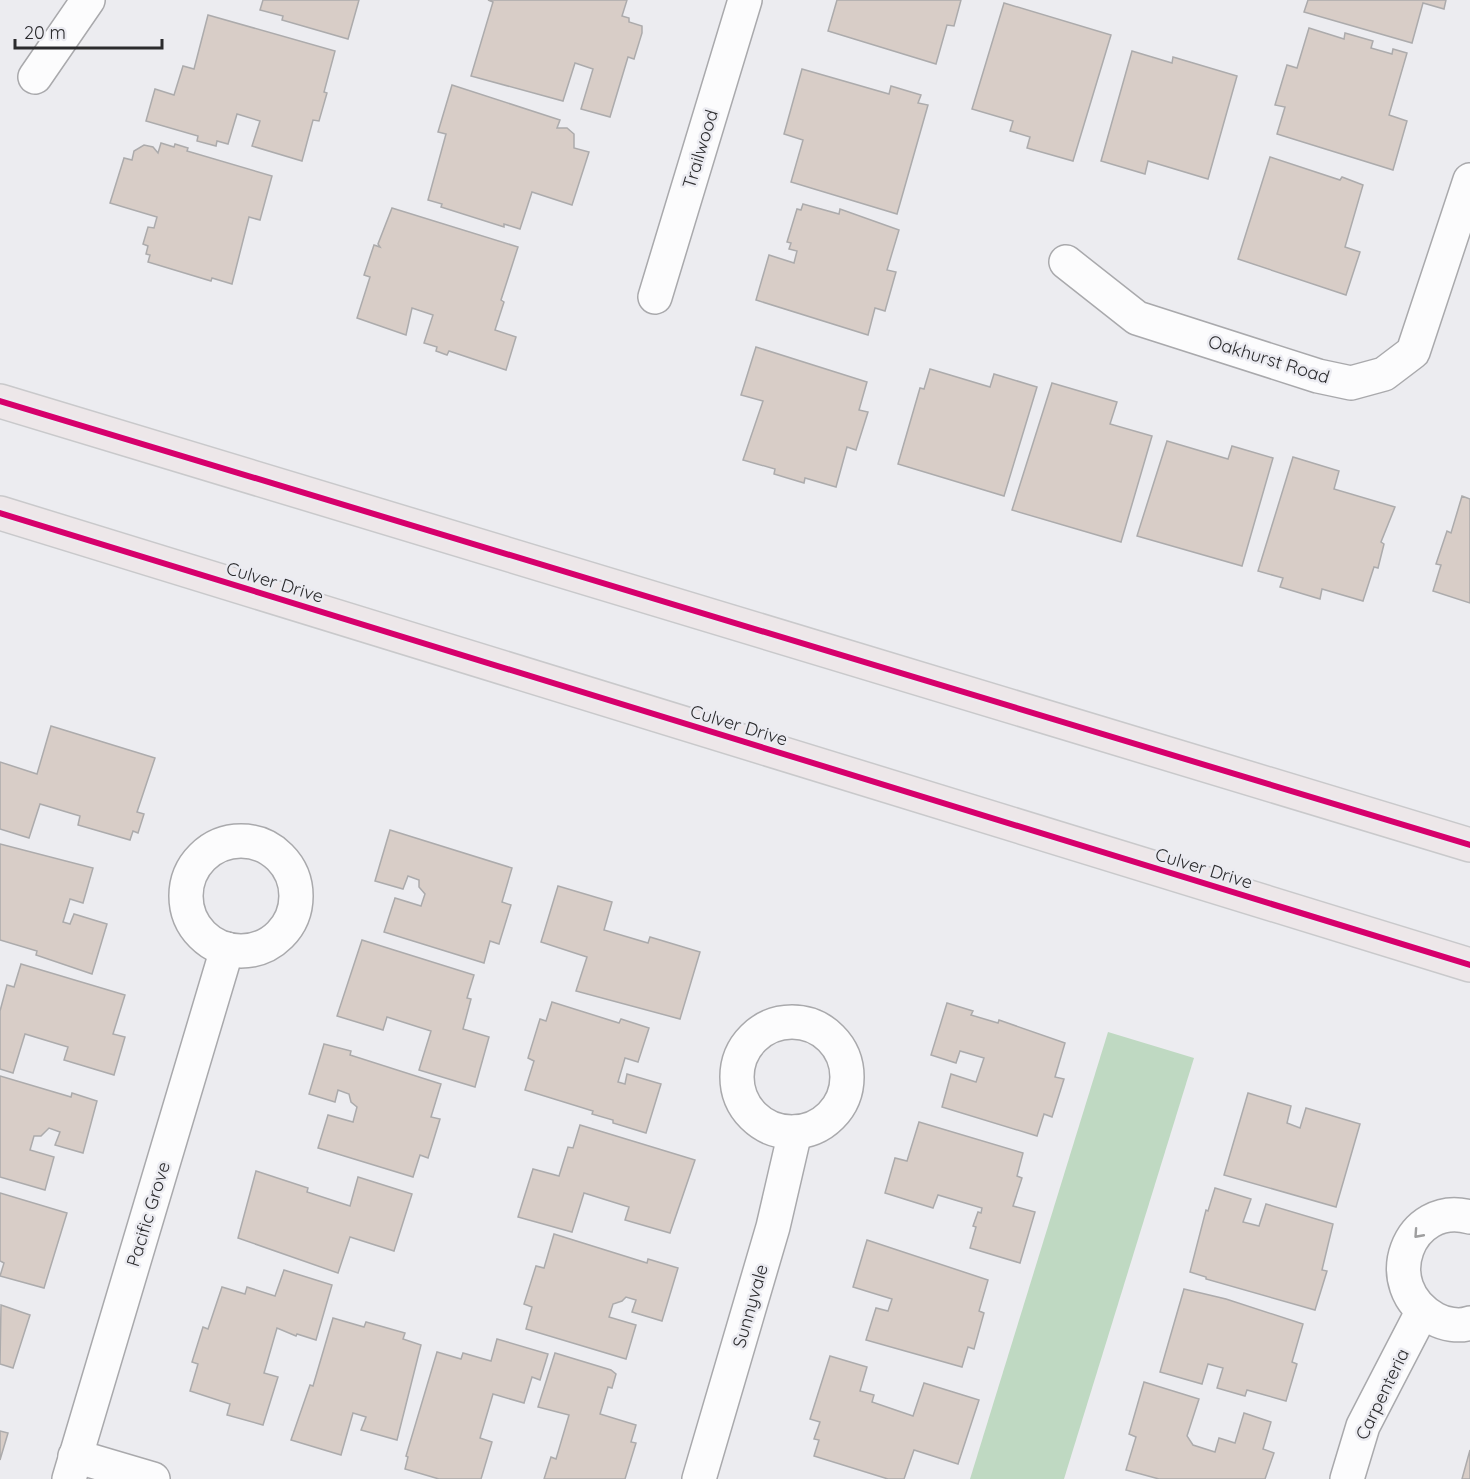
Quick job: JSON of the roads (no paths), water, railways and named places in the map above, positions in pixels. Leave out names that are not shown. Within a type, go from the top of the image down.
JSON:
[{"type":"main road","points":[[0,401],[1470,845]]},
{"type":"main road","name":"Culver Drive","points":[[0,513],[1470,965]]},
{"type":"street","points":[[35,77],[88,0]]},
{"type":"street","name":"Trailwood","points":[[655,297],[745,0]]},
{"type":"street","name":"Oakhurst Road","points":[[1065,262],[1137,318],[1318,376],[1351,382],[1384,374],[1413,352],[1470,180]]},
{"type":"street","name":"Pacific Grove","points":[[72,1467],[227,950]]},
{"type":"street","name":"Sunnyvale","points":[[699,1479],[774,1227],[795,1132]]},
{"type":"street","points":[[1470,1217],[1461,1214],[1438,1218],[1419,1230],[1406,1249],[1402,1272],[1407,1294],[1422,1312],[1442,1323],[1470,1323]]},
{"type":"street","name":"Carpenteria","points":[[1347,1479],[1363,1426],[1422,1312]]},
{"type":"street","points":[[72,1467],[153,1479]]}]
